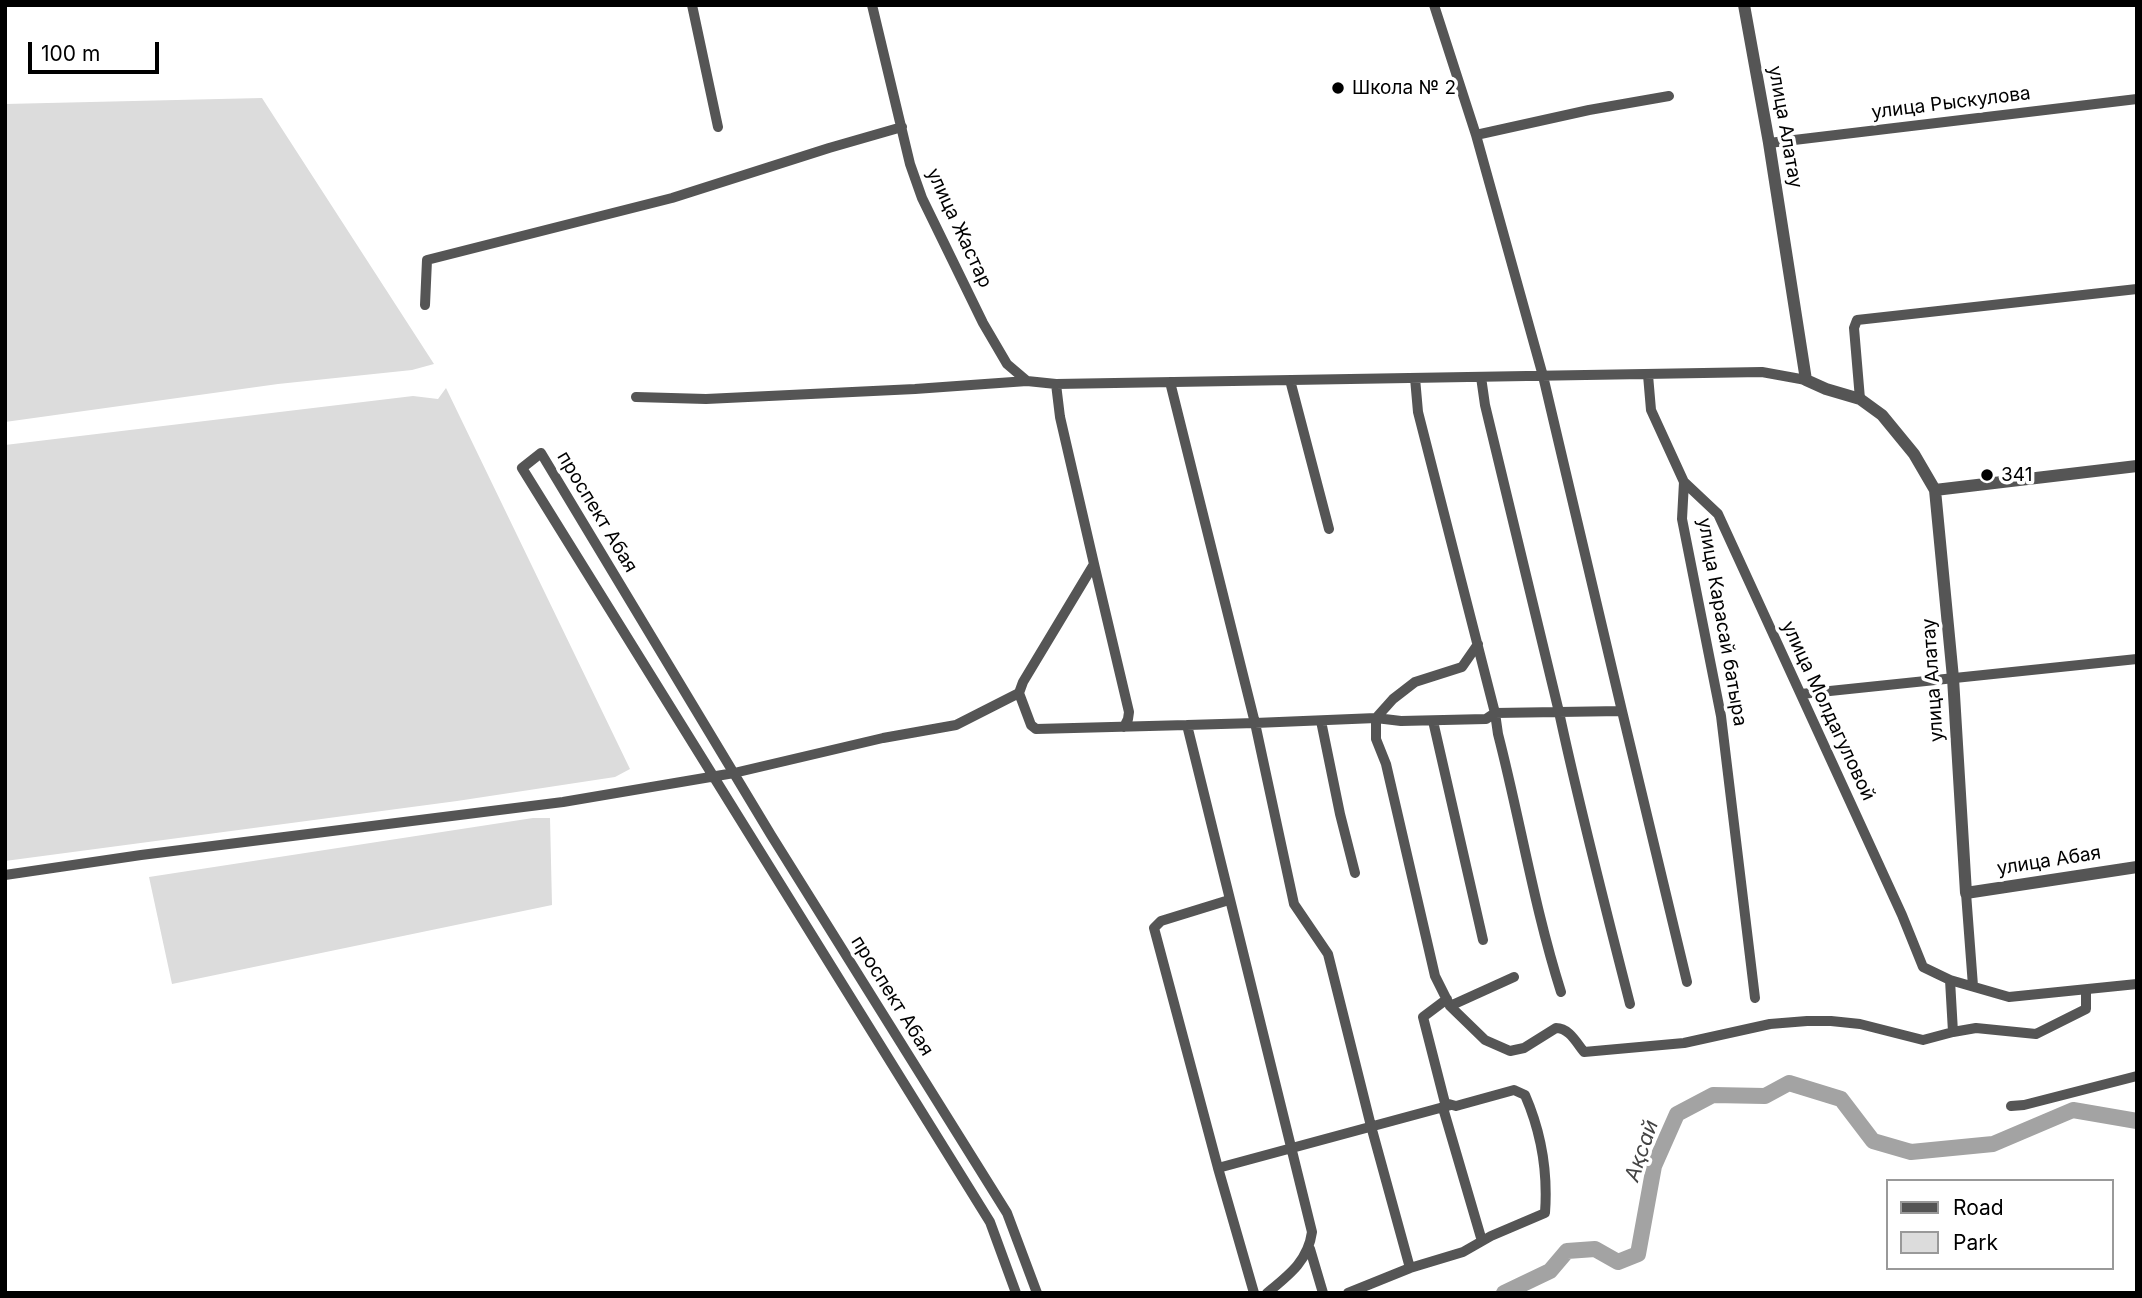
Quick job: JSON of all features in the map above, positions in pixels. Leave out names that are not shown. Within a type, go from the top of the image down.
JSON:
[{"type":"street","name":"улица Жастар","points":[[872,5],[911,164],[922,198],[983,323],[1007,364],[1027,382]]},
{"type":"street","points":[[1434,5],[1476,135],[1543,376],[1686,982]]},
{"type":"street","name":"улица Алатау","points":[[1744,5],[1769,143],[1806,380]]},
{"type":"street","points":[[696,6],[718,127]]},
{"type":"street","points":[[1476,135],[1589,110],[1669,96]]},
{"type":"street","name":"улица Рыскулова","points":[[1769,143],[2137,99]]},
{"type":"street","points":[[425,304],[427,260],[672,198],[902,127]]},
{"type":"street","points":[[636,397],[706,399],[1027,382],[1056,384],[1762,372],[1806,380],[1860,399],[1854,328],[1857,320],[2137,289]]},
{"type":"street","name":"улица Карасай батыра","points":[[1648,375],[1651,410],[1684,482],[1682,519],[1721,716],[1755,998]]},
{"type":"street","points":[[1481,377],[1485,405],[1582,819],[1589,837],[1630,1004]]},
{"type":"street","points":[[1415,378],[1418,412],[1495,713],[1544,936],[1561,992]]},
{"type":"street","points":[[1290,380],[1329,529]]},
{"type":"street","points":[[1170,382],[1255,723],[1294,904],[1328,954],[1410,1268]]},
{"type":"street","points":[[1056,384],[1060,417],[1129,712],[1124,727]]},
{"type":"street","name":"улица Алатау","points":[[1860,399],[1882,415],[1914,454],[1935,490],[1953,678],[1973,986]]},
{"type":"street","name":"проспект Абая","points":[[1016,1293],[990,1222],[522,468],[541,453],[734,773],[1007,1213],[1037,1293]]},
{"type":"street","points":[[1935,490],[2137,466]]},
{"type":"street","name":"улица Молдагуловой","points":[[1684,482],[1718,514],[1902,915],[1923,967],[1950,980]]},
{"type":"street","points":[[1094,564],[1019,693],[1031,725],[1037,729],[1377,718],[1433,721],[1486,719],[1495,713],[1622,711]]},
{"type":"street","points":[[1478,644],[1462,667],[1415,682],[1393,699],[1377,718],[1376,739],[1386,764],[1435,976],[1449,1002],[1485,1040],[1510,1051],[1524,1048],[1556,1028],[1566,1029],[1584,1052],[1684,1043],[1770,1024],[1807,1021],[1860,1024],[1923,1040],[1976,1028],[2030,1034],[2043,1032],[2086,1009],[2086,990]]},
{"type":"street","points":[[1801,694],[2137,659]]},
{"type":"street","points":[[5,874],[649,789],[734,773],[858,743],[956,725],[1019,693]]},
{"type":"street","points":[[1321,721],[1355,873]]},
{"type":"street","points":[[1433,721],[1483,940]]},
{"type":"street","points":[[1187,725],[1292,1148],[1312,1232],[1310,1249],[1323,1293]]},
{"type":"street","name":"улица Абая","points":[[1966,893],[2137,867]]},
{"type":"street","points":[[1229,900],[1161,921],[1154,928],[1254,1293]]},
{"type":"street","points":[[1482,1241],[1423,1017],[1449,1002],[1514,977]]},
{"type":"street","points":[[1953,1032],[1950,980],[2009,997],[2137,984]]},
{"type":"street","points":[[2011,1105],[2024,1105],[2137,1076]]},
{"type":"street","points":[[1218,1168],[1514,1090],[1525,1095],[1534,1115],[1541,1146],[1547,1182],[1545,1213],[1463,1251],[1410,1268],[1348,1293]]},
{"type":"street","points":[[1268,1293],[1289,1275],[1310,1249]]},
{"type":"green space","points":[[262,98],[434,364],[412,370],[278,384],[5,422],[5,104]]},
{"type":"green space","points":[[446,388],[630,769],[615,777],[457,801],[5,861],[5,445],[413,396],[438,399]]},
{"type":"green space","points":[[533,818],[550,818],[552,905],[172,984],[149,877]]},
{"type":"waterway","name":"Ақсай","points":[[1504,1293],[1550,1271],[1567,1251],[1595,1249],[1618,1262],[1638,1254],[1654,1166],[1677,1114],[1713,1095],[1765,1096],[1789,1083],[1841,1099],[1873,1141],[1911,1152],[1993,1144],[2073,1110],[2137,1121]]},
{"type":"place","name":"Школа № 2","points":[[1338,88]]},
{"type":"place","name":"341","points":[[1987,475]]}]
